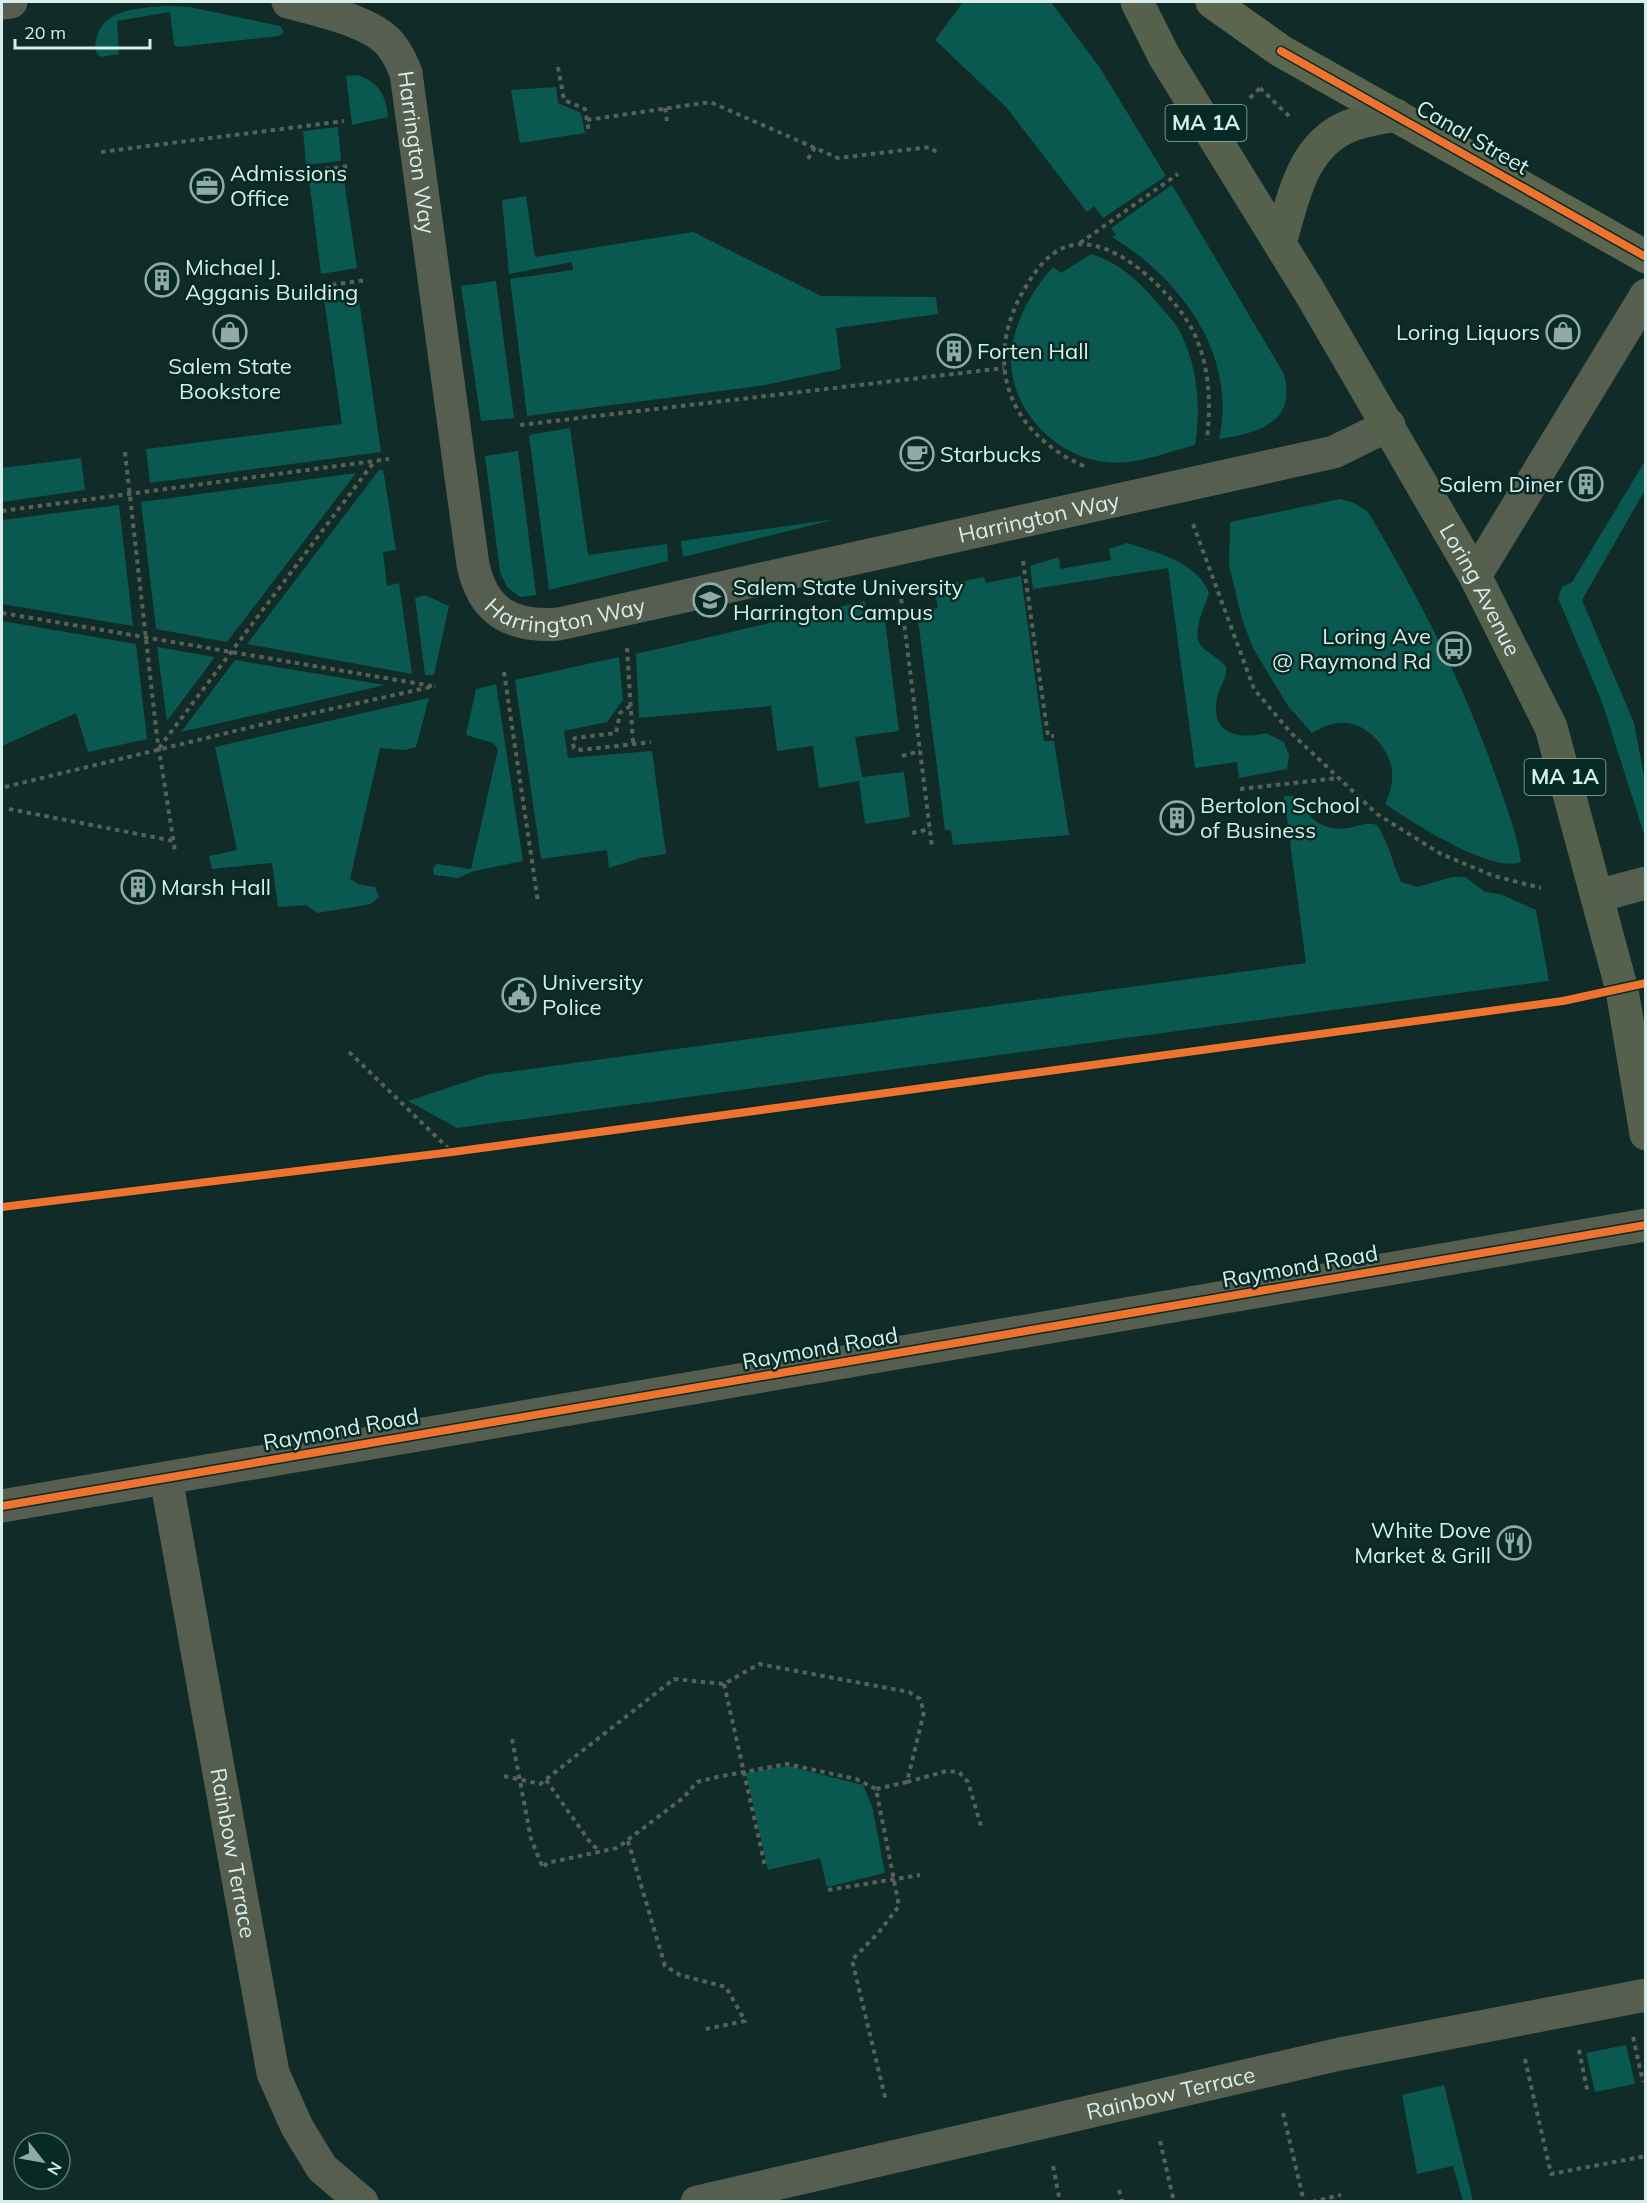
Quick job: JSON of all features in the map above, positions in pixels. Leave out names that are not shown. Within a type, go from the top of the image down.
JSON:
[{"type":"highway","name":"Loring Avenue","points":[[1137,2],[1164,56],[1389,425],[1475,576],[1551,727],[1622,990],[1646,1134]]},
{"type":"highway","points":[[1280,243],[1302,171],[1316,149],[1348,126],[1396,115]]},
{"type":"main road","name":"Canal Street","points":[[1212,2],[1281,51],[1646,257]]},
{"type":"street","points":[[2,3],[11,2]]},
{"type":"street","name":"Harrington Way","points":[[288,2],[359,24],[384,38],[399,55],[406,73],[473,564],[478,587],[488,603],[504,615],[526,625],[560,624],[1323,454],[1389,425]]},
{"type":"street","points":[[1475,576],[1646,295]]},
{"type":"street","points":[[1597,897],[1646,883]]},
{"type":"street","name":"Raymond Road","points":[[2,1506],[1646,1225]]},
{"type":"street","name":"Rainbow Terrace","points":[[166,1478],[273,2073],[297,2127],[322,2168],[362,2202]]},
{"type":"street","name":"Rainbow Terrace","points":[[697,2202],[1340,2054],[1646,1995]]},
{"type":"path","points":[[558,67],[564,100],[585,109],[589,132]]},
{"type":"path","points":[[1260,88],[1292,120]]},
{"type":"path","points":[[587,120],[711,102],[721,104],[838,158],[930,147],[939,154]]},
{"type":"path","points":[[664,108],[667,121]]},
{"type":"path","points":[[101,152],[344,120]]},
{"type":"path","points":[[808,159],[814,147]]},
{"type":"path","points":[[307,171],[350,166]]},
{"type":"path","points":[[1078,245],[1178,174]]},
{"type":"path","points":[[1093,469],[1060,455],[1029,427],[1014,405],[1002,360],[1017,304],[1031,276],[1060,249],[1078,245],[1101,246],[1125,260],[1175,305],[1192,330],[1207,376],[1211,397],[1205,450]]},
{"type":"path","points":[[323,286],[366,280]]},
{"type":"path","points":[[520,425],[1004,368]]},
{"type":"path","points":[[125,452],[158,749],[176,851]]},
{"type":"path","points":[[2,511],[389,459]]},
{"type":"path","points":[[158,749],[375,461]]},
{"type":"path","points":[[1191,517],[1254,689],[1290,732],[1377,814],[1441,854],[1494,876],[1541,888]]},
{"type":"path","points":[[1022,555],[1048,736],[1054,736]]},
{"type":"path","points":[[900,583],[932,847]]},
{"type":"path","points":[[2,613],[435,686],[158,749],[5,787]]},
{"type":"path","points":[[627,645],[633,743]]},
{"type":"path","points":[[504,672],[538,902]]},
{"type":"path","points":[[630,706],[620,713],[616,733],[575,738],[572,741],[574,748],[581,750],[651,742]]},
{"type":"path","points":[[902,756],[920,751]]},
{"type":"path","points":[[1240,789],[1338,778]]},
{"type":"path","points":[[9,809],[174,841]]},
{"type":"path","points":[[912,833],[930,829]]},
{"type":"path","points":[[349,1052],[452,1152]]},
{"type":"path","points":[[441,1153],[464,1150]]},
{"type":"path","points":[[504,1776],[540,1784],[674,1680],[723,1684],[759,1664],[909,1692],[920,1699],[924,1712],[907,1782]]},
{"type":"path","points":[[723,1684],[765,1866]]},
{"type":"path","points":[[512,1739],[531,1839],[543,1868],[548,1863],[617,1848],[683,1798],[697,1782],[787,1764],[856,1779],[876,1789],[947,1772],[959,1772],[968,1782],[981,1826]]},
{"type":"path","points":[[546,1780],[592,1845],[601,1851]]},
{"type":"path","points":[[876,1789],[898,1906],[879,1932],[852,1960],[886,2101]]},
{"type":"path","points":[[628,1841],[665,1966],[680,1975],[726,1987],[745,2021],[701,2030]]},
{"type":"path","points":[[828,1890],[920,1875]]},
{"type":"path","points":[[1632,2034],[1643,2082]]},
{"type":"path","points":[[1579,2046],[1588,2094]]},
{"type":"path","points":[[1525,2058],[1551,2174],[1646,2156]]},
{"type":"path","points":[[1283,2113],[1304,2202]]},
{"type":"path","points":[[1160,2142],[1174,2202]]},
{"type":"path","points":[[1053,2166],[1060,2202]]},
{"type":"path","points":[[1119,2190],[1122,2201]]},
{"type":"path","points":[[1312,2202],[1341,2195]]},
{"type":"green space","points":[[963,2],[1051,2],[1100,68],[1166,176],[1103,218],[1094,206],[1087,212],[1006,107],[935,40]]},
{"type":"green space","points":[[166,6],[190,7],[280,26],[284,32],[279,36],[178,47],[174,45],[170,12],[117,21],[119,54],[100,57],[95,50],[97,36],[102,26],[110,18],[130,10]]},
{"type":"green space","points":[[357,75],[371,81],[380,90],[388,117],[352,125],[346,76]]},
{"type":"green space","points":[[556,87],[558,103],[581,113],[585,133],[520,143],[511,90]]},
{"type":"green space","points":[[338,127],[341,161],[306,165],[303,131]]},
{"type":"green space","points":[[343,173],[357,268],[321,274],[309,179]]},
{"type":"green space","points":[[1172,185],[1284,374],[1287,390],[1285,404],[1280,414],[1261,428],[1248,433],[1219,439],[1223,408],[1220,378],[1211,349],[1198,322],[1181,297],[1160,274],[1112,237],[1116,235],[1111,228]]},
{"type":"green space","points":[[526,196],[535,257],[693,232],[821,296],[936,297],[938,314],[836,328],[841,369],[759,386],[527,416],[510,279],[573,270],[572,262],[509,274],[502,200]]},
{"type":"green space","points":[[1091,254],[1118,266],[1133,278],[1175,323],[1180,332],[1191,359],[1198,402],[1195,445],[1151,458],[1117,463],[1106,462],[1070,451],[1054,441],[1028,414],[1013,379],[1011,361],[1018,323],[1030,298],[1053,267],[1061,273]]},
{"type":"green space","points":[[496,281],[514,418],[481,421],[461,286]]},
{"type":"green space","points":[[358,293],[381,452],[150,483],[146,449],[342,424],[324,299]]},
{"type":"green space","points":[[570,428],[588,555],[667,544],[668,561],[549,590],[529,435]]},
{"type":"green space","points":[[518,451],[536,595],[520,597],[507,587],[500,572],[485,456]]},
{"type":"green space","points":[[81,458],[85,490],[2,502],[2,468]]},
{"type":"green space","points":[[1645,461],[1645,490],[1582,600],[1634,723],[1645,782],[1645,837],[1602,702],[1558,598],[1562,587],[1572,582]]},
{"type":"green space","points":[[383,469],[396,550],[383,552],[387,586],[399,583],[412,674],[247,644],[379,470]]},
{"type":"green space","points":[[356,473],[227,642],[156,629],[141,502]]},
{"type":"green space","points":[[1340,499],[1354,503],[1368,512],[1438,640],[1482,740],[1510,817],[1521,862],[1508,864],[1472,853],[1432,833],[1385,804],[1391,784],[1392,768],[1379,742],[1364,729],[1347,723],[1333,724],[1312,733],[1288,706],[1253,648],[1242,619],[1229,565],[1230,522]]},
{"type":"green space","points":[[119,505],[133,626],[2,604],[2,520]]},
{"type":"green space","points":[[836,519],[683,557],[681,541]]},
{"type":"green space","points":[[1127,543],[1174,560],[1195,573],[1203,582],[1209,593],[1197,636],[1203,648],[1226,666],[1217,698],[1218,720],[1229,732],[1246,736],[1266,733],[1284,742],[1289,756],[1287,769],[1239,778],[1237,762],[1195,768],[1168,568],[1033,589],[1030,566],[1059,557],[1060,569],[1111,560],[1109,549]]},
{"type":"green space","points":[[1021,576],[1044,741],[1054,741],[1069,835],[953,845],[951,830],[945,830],[917,612],[938,608],[934,587],[984,577],[986,583]]},
{"type":"green space","points":[[425,595],[449,606],[434,675],[425,675],[415,598]]},
{"type":"green space","points":[[865,601],[867,623],[885,620],[899,731],[855,737],[862,777],[904,772],[910,817],[865,824],[859,781],[819,788],[813,746],[777,751],[771,706],[639,718],[636,654]]},
{"type":"green space","points":[[2,621],[136,644],[147,739],[88,752],[76,713],[2,746]]},
{"type":"green space","points":[[157,647],[215,657],[167,721]]},
{"type":"green space","points":[[619,657],[623,700],[607,722],[564,731],[568,758],[652,751],[666,854],[640,858],[609,868],[607,850],[541,859],[515,680]]},
{"type":"green space","points":[[235,660],[385,685],[181,732]]},
{"type":"green space","points":[[496,684],[523,861],[474,871],[458,878],[434,875],[433,868],[437,864],[471,869],[498,749],[493,743],[466,735],[476,689]]},
{"type":"green space","points":[[429,698],[416,747],[404,750],[380,748],[350,879],[358,884],[375,887],[379,897],[371,904],[317,913],[306,905],[278,907],[272,863],[212,869],[209,856],[237,850],[215,747]]},
{"type":"green space","points":[[1284,796],[1293,796],[1311,817],[1325,826],[1342,829],[1367,824],[1377,825],[1401,882],[1417,887],[1452,877],[1465,877],[1485,892],[1500,894],[1536,910],[1549,981],[457,1128],[408,1101],[486,1075],[1306,963]]},
{"type":"green space","points":[[788,1766],[863,1785],[872,1806],[885,1873],[827,1887],[820,1858],[768,1870],[746,1773]]},
{"type":"green space","points":[[1626,2045],[1635,2084],[1595,2092],[1586,2053]]},
{"type":"green space","points":[[1444,2085],[1473,2201],[1463,2201],[1453,2166],[1417,2174],[1402,2095]]},
{"type":"cycle path","points":[[1281,51],[1646,257]]},
{"type":"cycle path","points":[[2,1207],[452,1152],[1563,1001],[1646,983]]},
{"type":"cycle path","points":[[2,1506],[1646,1225]]},
{"type":"place","name":"Admissions Office","points":[[207,186]]},
{"type":"place","name":"Michael J. Agganis Building","points":[[162,280]]},
{"type":"place","name":"Salem State Bookstore","points":[[230,332]]},
{"type":"place","name":"Loring Liquors","points":[[1563,332]]},
{"type":"place","name":"Forten Hall","points":[[954,351]]},
{"type":"place","name":"Starbucks","points":[[917,454]]},
{"type":"place","name":"Salem Diner","points":[[1586,484]]},
{"type":"place","name":"Salem State University Harrington Campus","points":[[710,600]]},
{"type":"place","name":"Loring Ave @ Raymond Rd","points":[[1454,649]]},
{"type":"place","name":"Bertolon School of Business","points":[[1177,818]]},
{"type":"place","name":"Marsh Hall","points":[[138,887]]},
{"type":"place","name":"University Police","points":[[519,995]]},
{"type":"place","name":"White Dove Market & Grill","points":[[1514,1543]]}]
